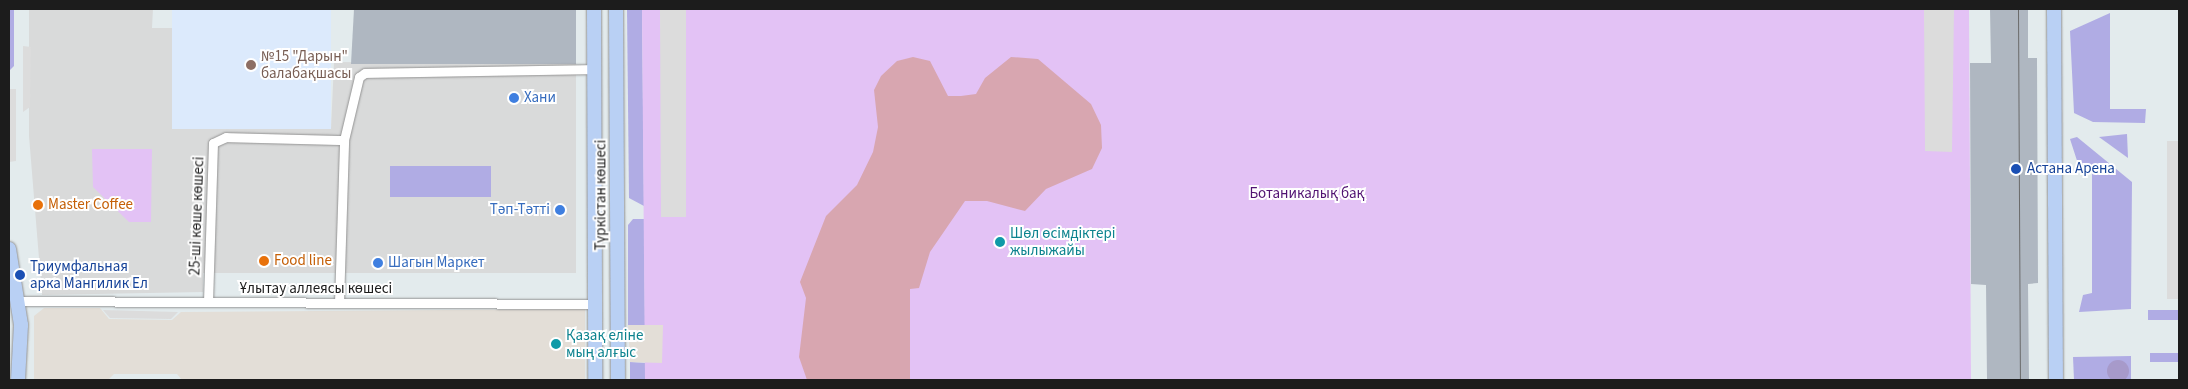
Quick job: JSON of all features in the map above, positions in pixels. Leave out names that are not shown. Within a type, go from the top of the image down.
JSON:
[{"type":"main road","name":"Түркістан көшесі","points":[[594,9],[595,376]]},
{"type":"main road","name":"Түркістан көшесі","points":[[616,9],[618,380]]},
{"type":"main road","points":[[2054,9],[2056,380]]},
{"type":"main road","points":[[9,249],[10,272],[17,301],[22,352],[18,380]]},
{"type":"main road","points":[[595,304],[604,323],[611,323],[618,313]]},
{"type":"main road","points":[[595,376],[598,367],[611,365],[618,380]]},
{"type":"street","points":[[339,303],[344,140],[355,84],[365,73],[594,69]]},
{"type":"street","name":"25-ші көше көшесі","points":[[208,302],[213,143],[226,137],[344,140]]},
{"type":"street","name":"Ұлытау аллеясы көшесі","points":[[17,301],[595,304]]},
{"type":"shaded area","points":[[9,9],[14,9],[14,66],[9,71]]},
{"type":"shaded area","points":[[29,9],[153,9],[152,28],[172,28],[172,129],[331,129],[334,62],[576,64],[576,273],[203,273],[203,292],[42,295],[29,136]]},
{"type":"shaded area","points":[[354,9],[576,9],[576,64],[351,64]]},
{"type":"shaded area","points":[[627,9],[642,9],[644,206],[629,198]]},
{"type":"shaded area","points":[[660,9],[686,9],[686,217],[661,217]]},
{"type":"shaded area","points":[[1924,9],[1954,9],[1952,152],[1925,151]]},
{"type":"shaded area","points":[[1990,9],[2028,9],[2028,58],[2037,58],[2038,283],[2028,284],[2029,380],[1987,380],[1986,285],[1971,284],[1970,63],[1991,63]]},
{"type":"shaded area","name":"№15 \"Дарын\" балабақшасы","points":[[172,10],[331,10],[331,129],[172,129]]},
{"type":"shaded area","points":[[2110,13],[2110,109],[2146,109],[2145,123],[2093,122],[2074,113],[2070,31]]},
{"type":"shaded area","points":[[23,46],[31,47],[30,107],[23,112]]},
{"type":"shaded area","points":[[913,57],[930,61],[948,96],[976,94],[985,78],[1011,57],[1038,59],[1091,104],[1101,125],[1102,148],[1092,169],[1046,189],[1025,211],[987,201],[965,201],[930,252],[919,288],[910,289],[910,380],[807,380],[799,357],[806,298],[800,282],[826,216],[857,185],[873,152],[878,127],[874,90],[881,76],[897,61]]},
{"type":"shaded area","points":[[9,89],[16,89],[16,161],[9,162]]},
{"type":"shaded area","points":[[2127,134],[2128,158],[2099,137]]},
{"type":"shaded area","points":[[2077,137],[2132,182],[2131,309],[2079,312],[2083,295],[2092,293],[2092,173],[2081,173],[2070,139]]},
{"type":"shaded area","points":[[2167,141],[2179,141],[2179,299],[2167,299]]},
{"type":"shaded area","points":[[390,166],[491,166],[491,197],[390,197]]},
{"type":"shaded area","points":[[633,219],[644,219],[645,325],[628,325],[628,225]]},
{"type":"shaded area","points":[[44,308],[100,308],[109,319],[172,320],[181,312],[585,309],[585,380],[182,380],[177,374],[114,374],[108,380],[34,380],[34,316]]},
{"type":"shaded area","points":[[103,310],[178,312],[171,319],[110,318]]},
{"type":"shaded area","points":[[2148,310],[2179,310],[2179,320],[2148,320]]},
{"type":"shaded area","points":[[628,325],[663,325],[662,363],[630,362]]},
{"type":"shaded area","points":[[2150,353],[2179,353],[2179,362],[2150,362]]},
{"type":"shaded area","points":[[2131,356],[2131,380],[2074,380],[2073,357]]},
{"type":"shaded area","points":[[2118,360],[2126,363],[2129,371],[2126,379],[2118,382],[2110,379],[2107,371],[2110,363]]},
{"type":"shaded area","points":[[630,362],[648,363],[648,380],[630,380]]},
{"type":"green space","name":"Ботаникалық бақ","points":[[642,9],[1969,9],[1971,380],[645,380]]},
{"type":"green space","points":[[92,149],[152,149],[151,222],[129,222],[93,187]]},
{"type":"tram line","points":[[2018,9],[2020,380]]},
{"type":"place","name":"№15 \"Дарын\" балабақшасы","points":[[251,65]]},
{"type":"place","name":"Хани","points":[[514,98]]},
{"type":"place","name":"Астана Арена","points":[[2016,169]]},
{"type":"place","name":"Master Coffee","points":[[38,205]]},
{"type":"place","name":"Тәп-Тәтті","points":[[560,210]]},
{"type":"place","name":"Шөл өсімдіктері жылыжайы","points":[[1000,242]]},
{"type":"place","name":"Food line","points":[[264,261]]},
{"type":"place","name":"Шагын Маркет","points":[[378,263]]},
{"type":"place","name":"Триумфальная арка Мангилик Ел","points":[[20,275]]},
{"type":"place","name":"Қазақ еліне мың алғыс","points":[[556,344]]}]
